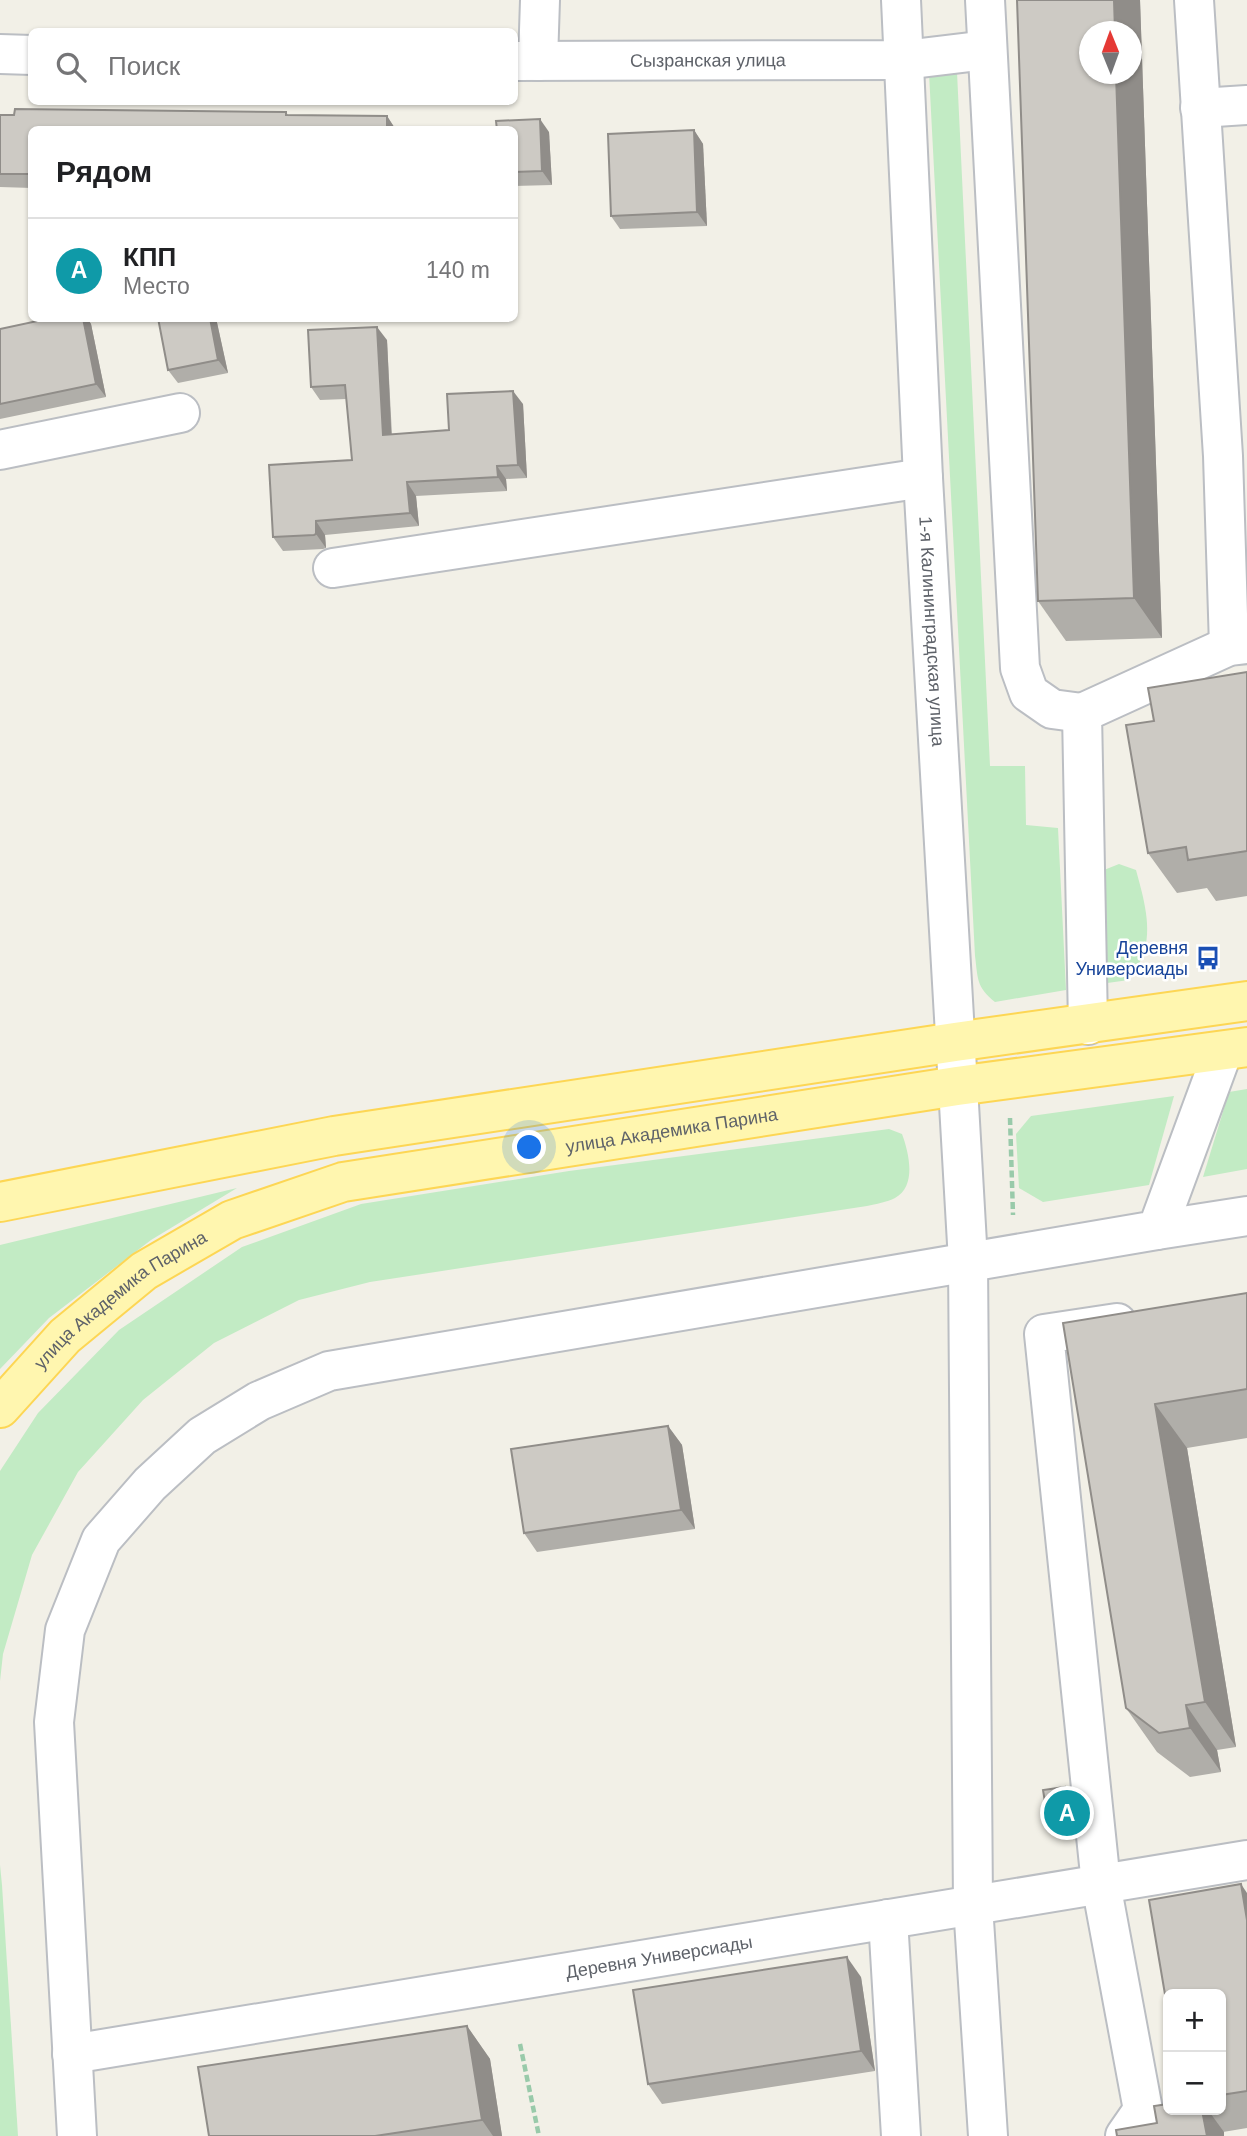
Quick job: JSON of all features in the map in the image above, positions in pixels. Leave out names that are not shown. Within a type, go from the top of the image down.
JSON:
[{"type":"main road","points":[[0,1202],[334,1136],[955,1042],[1247,1001]]},
{"type":"main road","name":"улица Академика Парина","points":[[0,1408],[65,1336],[144,1271],[232,1220],[343,1182],[957,1086],[1235,1049]]},
{"type":"street","points":[[526,61],[540,0]]},
{"type":"street","name":"1-я Калининградская улица","points":[[901,0],[923,478],[968,1261],[973,1905],[988,2136]]},
{"type":"street","points":[[985,0],[1020,668],[1029,693],[1040,701],[1052,709],[1082,713],[1238,645],[1223,456],[1194,0]]},
{"type":"street","name":"Сызранская улица","points":[[526,61],[904,60],[987,50]]},
{"type":"street","points":[[0,54],[28,55]]},
{"type":"street","points":[[1200,108],[1247,105]]},
{"type":"street","points":[[0,450],[180,413]]},
{"type":"street","points":[[333,569],[923,478]]},
{"type":"street","points":[[1082,713],[1088,1025]]},
{"type":"street","points":[[1157,1230],[1235,1049]]},
{"type":"street","points":[[77,2136],[54,1722],[65,1630],[101,1540],[150,1483],[202,1436],[259,1401],[329,1371],[1247,1216]]},
{"type":"street","points":[[1125,2136],[1143,2110],[1101,1884],[1044,1335],[1152,1317]]},
{"type":"street","name":"Деревня Универсиады","points":[[72,2054],[1247,1860]]},
{"type":"street","points":[[888,1919],[901,2136]]},
{"type":"path","points":[[1010,1118],[1014,1254]]},
{"type":"path","points":[[520,2045],[539,2136]]},
{"type":"green space","points":[[957,72],[990,766],[1025,766],[1026,825],[1058,828],[1066,990],[995,1002],[981,987],[975,956],[929,73]]},
{"type":"green space","points":[[1119,864],[1136,870],[1146,912],[1146,945],[1129,980],[1100,984],[1094,874]]},
{"type":"green space","points":[[1247,1089],[1247,1169],[1203,1177],[1229,1092]]},
{"type":"green space","points":[[1174,1096],[1149,1185],[1043,1202],[1019,1188],[1016,1134],[1031,1116]]},
{"type":"green space","points":[[889,1129],[902,1134],[907,1150],[909,1177],[902,1193],[889,1201],[370,1282],[299,1300],[214,1343],[143,1400],[78,1472],[32,1555],[3,1654],[0,1681],[0,1471],[38,1413],[119,1330],[242,1247],[361,1204],[569,1171]]},
{"type":"green space","points":[[237,1188],[151,1240],[49,1318],[0,1369],[0,1245]]},
{"type":"green space","points":[[0,1865],[2,1885],[18,2136],[0,2136]]},
{"type":"building","points":[[1017,0],[1114,0],[1115,21],[1079,21],[1079,84],[1116,84],[1134,598],[1038,601]]},
{"type":"building","points":[[15,109],[286,112],[286,115],[387,116],[387,126],[28,126],[28,174],[0,174],[0,115],[14,115]]},
{"type":"building","points":[[540,119],[542,171],[518,172],[518,126],[497,126],[496,121]]},
{"type":"building","points":[[694,130],[697,212],[611,216],[608,134]]},
{"type":"building","points":[[33,322],[84,322],[96,384],[0,404],[0,329]]},
{"type":"building","points":[[159,322],[211,322],[218,360],[168,370]]},
{"type":"building","points":[[377,327],[383,435],[449,430],[447,394],[513,391],[518,465],[497,466],[498,477],[407,482],[410,513],[316,521],[314,535],[273,537],[269,465],[352,460],[345,385],[311,387],[308,330]]},
{"type":"building","points":[[1247,672],[1247,851],[1188,860],[1186,847],[1148,853],[1126,725],[1154,721],[1148,688]]},
{"type":"building","points":[[1247,1293],[1247,1389],[1155,1404],[1205,1702],[1186,1705],[1190,1728],[1159,1733],[1126,1708],[1063,1323]]},
{"type":"building","points":[[668,1426],[681,1510],[524,1533],[511,1449]]},
{"type":"building","points":[[1065,1787],[1069,1823],[1049,1826],[1043,1790]]},
{"type":"building","points":[[1241,1884],[1247,1920],[1247,2091],[1226,2094],[1226,1989],[1164,1989],[1149,1900]]},
{"type":"building","points":[[847,1957],[861,2051],[648,2084],[633,1990]]},
{"type":"building","points":[[467,2026],[482,2120],[375,2136],[209,2136],[198,2067]]},
{"type":"building","points":[[1163,2105],[1163,2115],[1203,2115],[1207,2136],[1117,2136],[1116,2130],[1157,2123],[1154,2106]]},
{"type":"place","name":"Деревня Универсиады","points":[[1208,958]]},
{"type":"place","name":"КПП","points":[[1067,1813]]}]
